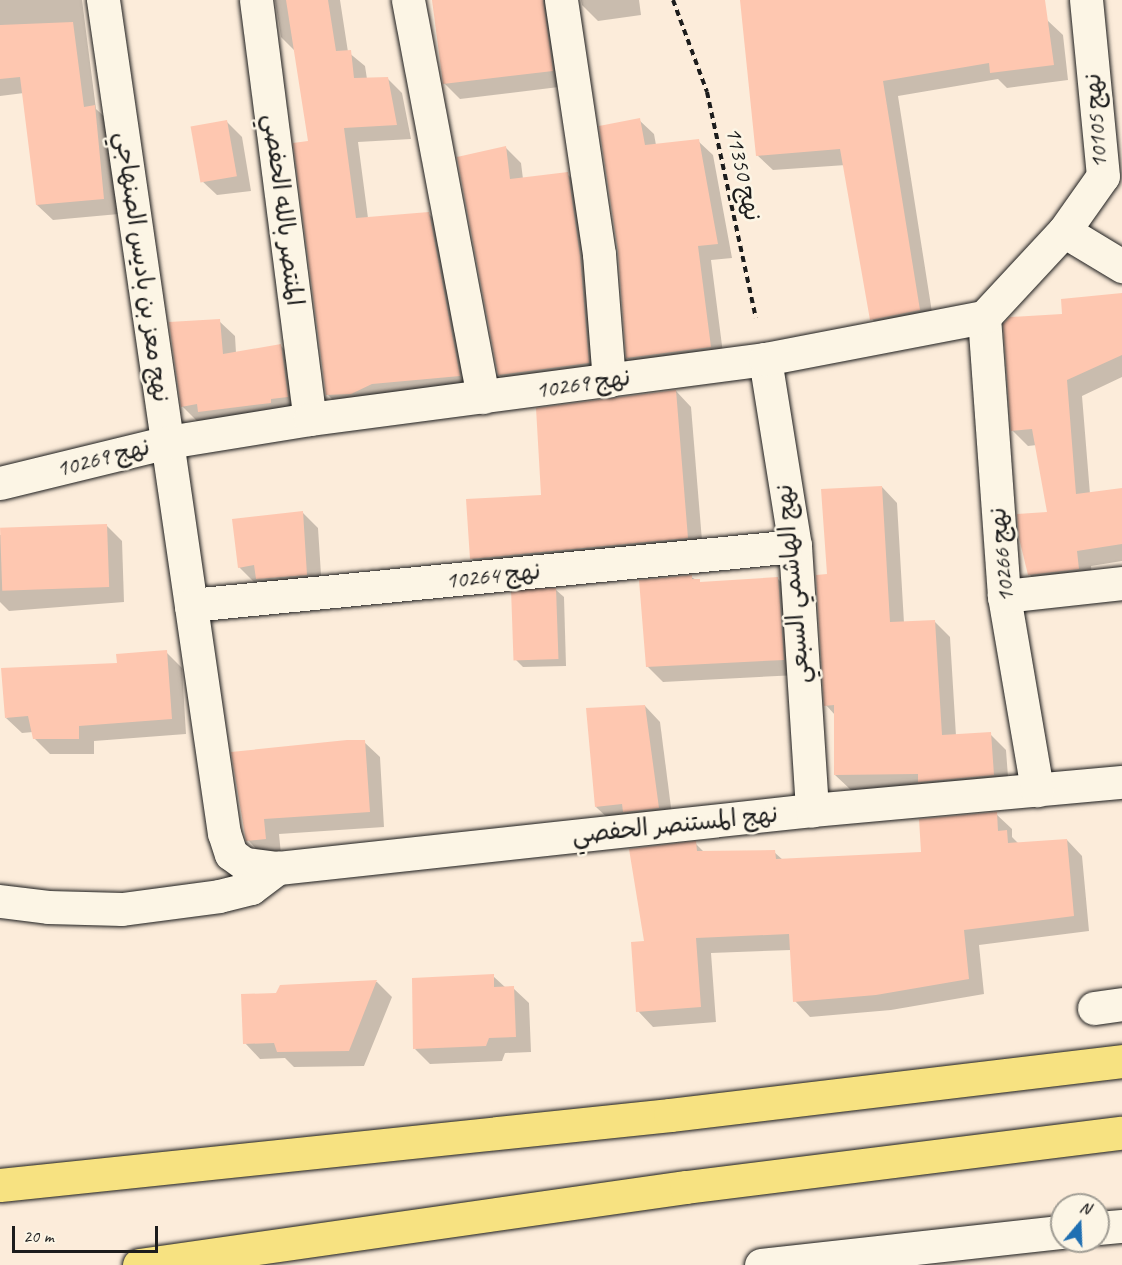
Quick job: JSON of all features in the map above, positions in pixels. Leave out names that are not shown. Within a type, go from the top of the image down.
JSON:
[{"type":"highway","points":[[0,1185],[670,1115],[1122,1061]]},
{"type":"highway","points":[[140,1265],[686,1187],[1122,1133]]},
{"type":"highway","points":[[0,1174],[44,1182]]},
{"type":"street","name":"نهج معز بن باديس الصنهاجي","points":[[103,0],[224,833],[231,854]]},
{"type":"street","name":"المنتصر بالله الحفصي","points":[[256,0],[310,419]]},
{"type":"street","points":[[408,0],[483,397]]},
{"type":"street","points":[[561,0],[599,254],[609,381]]},
{"type":"street","name":"نهج 10105","points":[[1064,231],[1103,176],[1086,0]]},
{"type":"street","points":[[984,317],[1064,231],[1122,266]]},
{"type":"street","name":"نهج 10269","points":[[0,483],[168,442],[310,419],[609,381],[765,358],[984,317]]},
{"type":"street","name":"نهج 10266","points":[[984,317],[1004,596],[1037,790]]},
{"type":"street","name":"نهج الهاشمي السبعي","points":[[765,358],[795,546],[812,810]]},
{"type":"street","name":"نهج 10264","points":[[191,605],[795,546]]},
{"type":"street","points":[[1004,596],[1122,583]]},
{"type":"street","name":"نهج المستنصر الحفصي","points":[[231,854],[245,864],[278,868],[812,810],[1122,782]]},
{"type":"street","points":[[0,901],[48,907],[122,909],[219,896],[252,888],[278,868]]},
{"type":"street","points":[[761,1265],[1050,1233]]},
{"type":"path","name":"نهج 11350","points":[[673,0],[707,92],[765,358]]},
{"type":"building","points":[[286,0],[328,0],[336,51],[351,50],[354,78],[388,77],[397,125],[344,128],[356,218],[429,212],[460,376],[372,384],[351,394],[326,395],[293,143],[308,141]]},
{"type":"building","points":[[432,0],[543,0],[553,71],[443,84]]},
{"type":"building","points":[[740,0],[1045,0],[1054,65],[990,73],[989,63],[883,81],[920,310],[870,320],[840,149],[756,156]]},
{"type":"building","points":[[73,22],[84,107],[95,105],[104,199],[36,205],[20,77],[0,79],[0,25]]},
{"type":"building","points":[[640,118],[645,145],[699,139],[718,244],[698,246],[711,347],[626,358],[618,251],[599,126]]},
{"type":"building","points":[[227,120],[237,176],[200,183],[191,126]]},
{"type":"building","points":[[506,146],[510,179],[568,172],[580,256],[589,363],[498,375],[457,157]]},
{"type":"building","points":[[1122,293],[1122,355],[1067,380],[1076,494],[1122,488],[1122,544],[1077,551],[1079,569],[1028,575],[1019,538],[1017,514],[1047,512],[1032,429],[1011,431],[1003,324],[1010,317],[1062,314],[1061,299]]},
{"type":"building","points":[[220,319],[223,354],[281,344],[288,397],[271,399],[271,403],[198,412],[197,404],[181,407],[169,322]]},
{"type":"building","points":[[676,390],[688,538],[470,559],[466,499],[541,495],[536,408]]},
{"type":"building","points":[[882,486],[890,622],[935,620],[942,735],[991,732],[994,775],[918,782],[918,774],[834,775],[834,705],[824,706],[816,575],[827,574],[821,489]]},
{"type":"building","points":[[303,511],[307,575],[256,579],[254,565],[238,568],[232,519]]},
{"type":"building","points":[[107,524],[109,587],[2,591],[0,528]]},
{"type":"building","points":[[692,575],[692,579],[700,579],[700,582],[778,577],[784,660],[646,667],[639,580]]},
{"type":"building","points":[[556,588],[558,659],[514,661],[511,590]]},
{"type":"building","points":[[167,650],[172,719],[79,726],[79,739],[33,739],[28,716],[5,718],[1,668],[117,663],[116,654]]},
{"type":"building","points":[[645,705],[659,808],[623,812],[622,804],[595,807],[586,708]]},
{"type":"building","points":[[365,740],[370,812],[264,819],[266,839],[246,841],[231,752]]},
{"type":"building","points":[[997,812],[998,831],[1007,830],[1008,843],[1067,839],[1074,916],[964,930],[969,979],[876,995],[793,1002],[789,934],[696,938],[701,1007],[636,1012],[631,942],[644,941],[629,849],[696,841],[697,851],[775,850],[776,859],[921,852],[919,819]]},
{"type":"building","points":[[494,974],[494,987],[514,986],[516,1037],[489,1038],[486,1046],[413,1049],[412,978]]},
{"type":"building","points":[[377,980],[349,1051],[277,1052],[274,1043],[243,1044],[241,994],[276,993],[280,985]]}]
